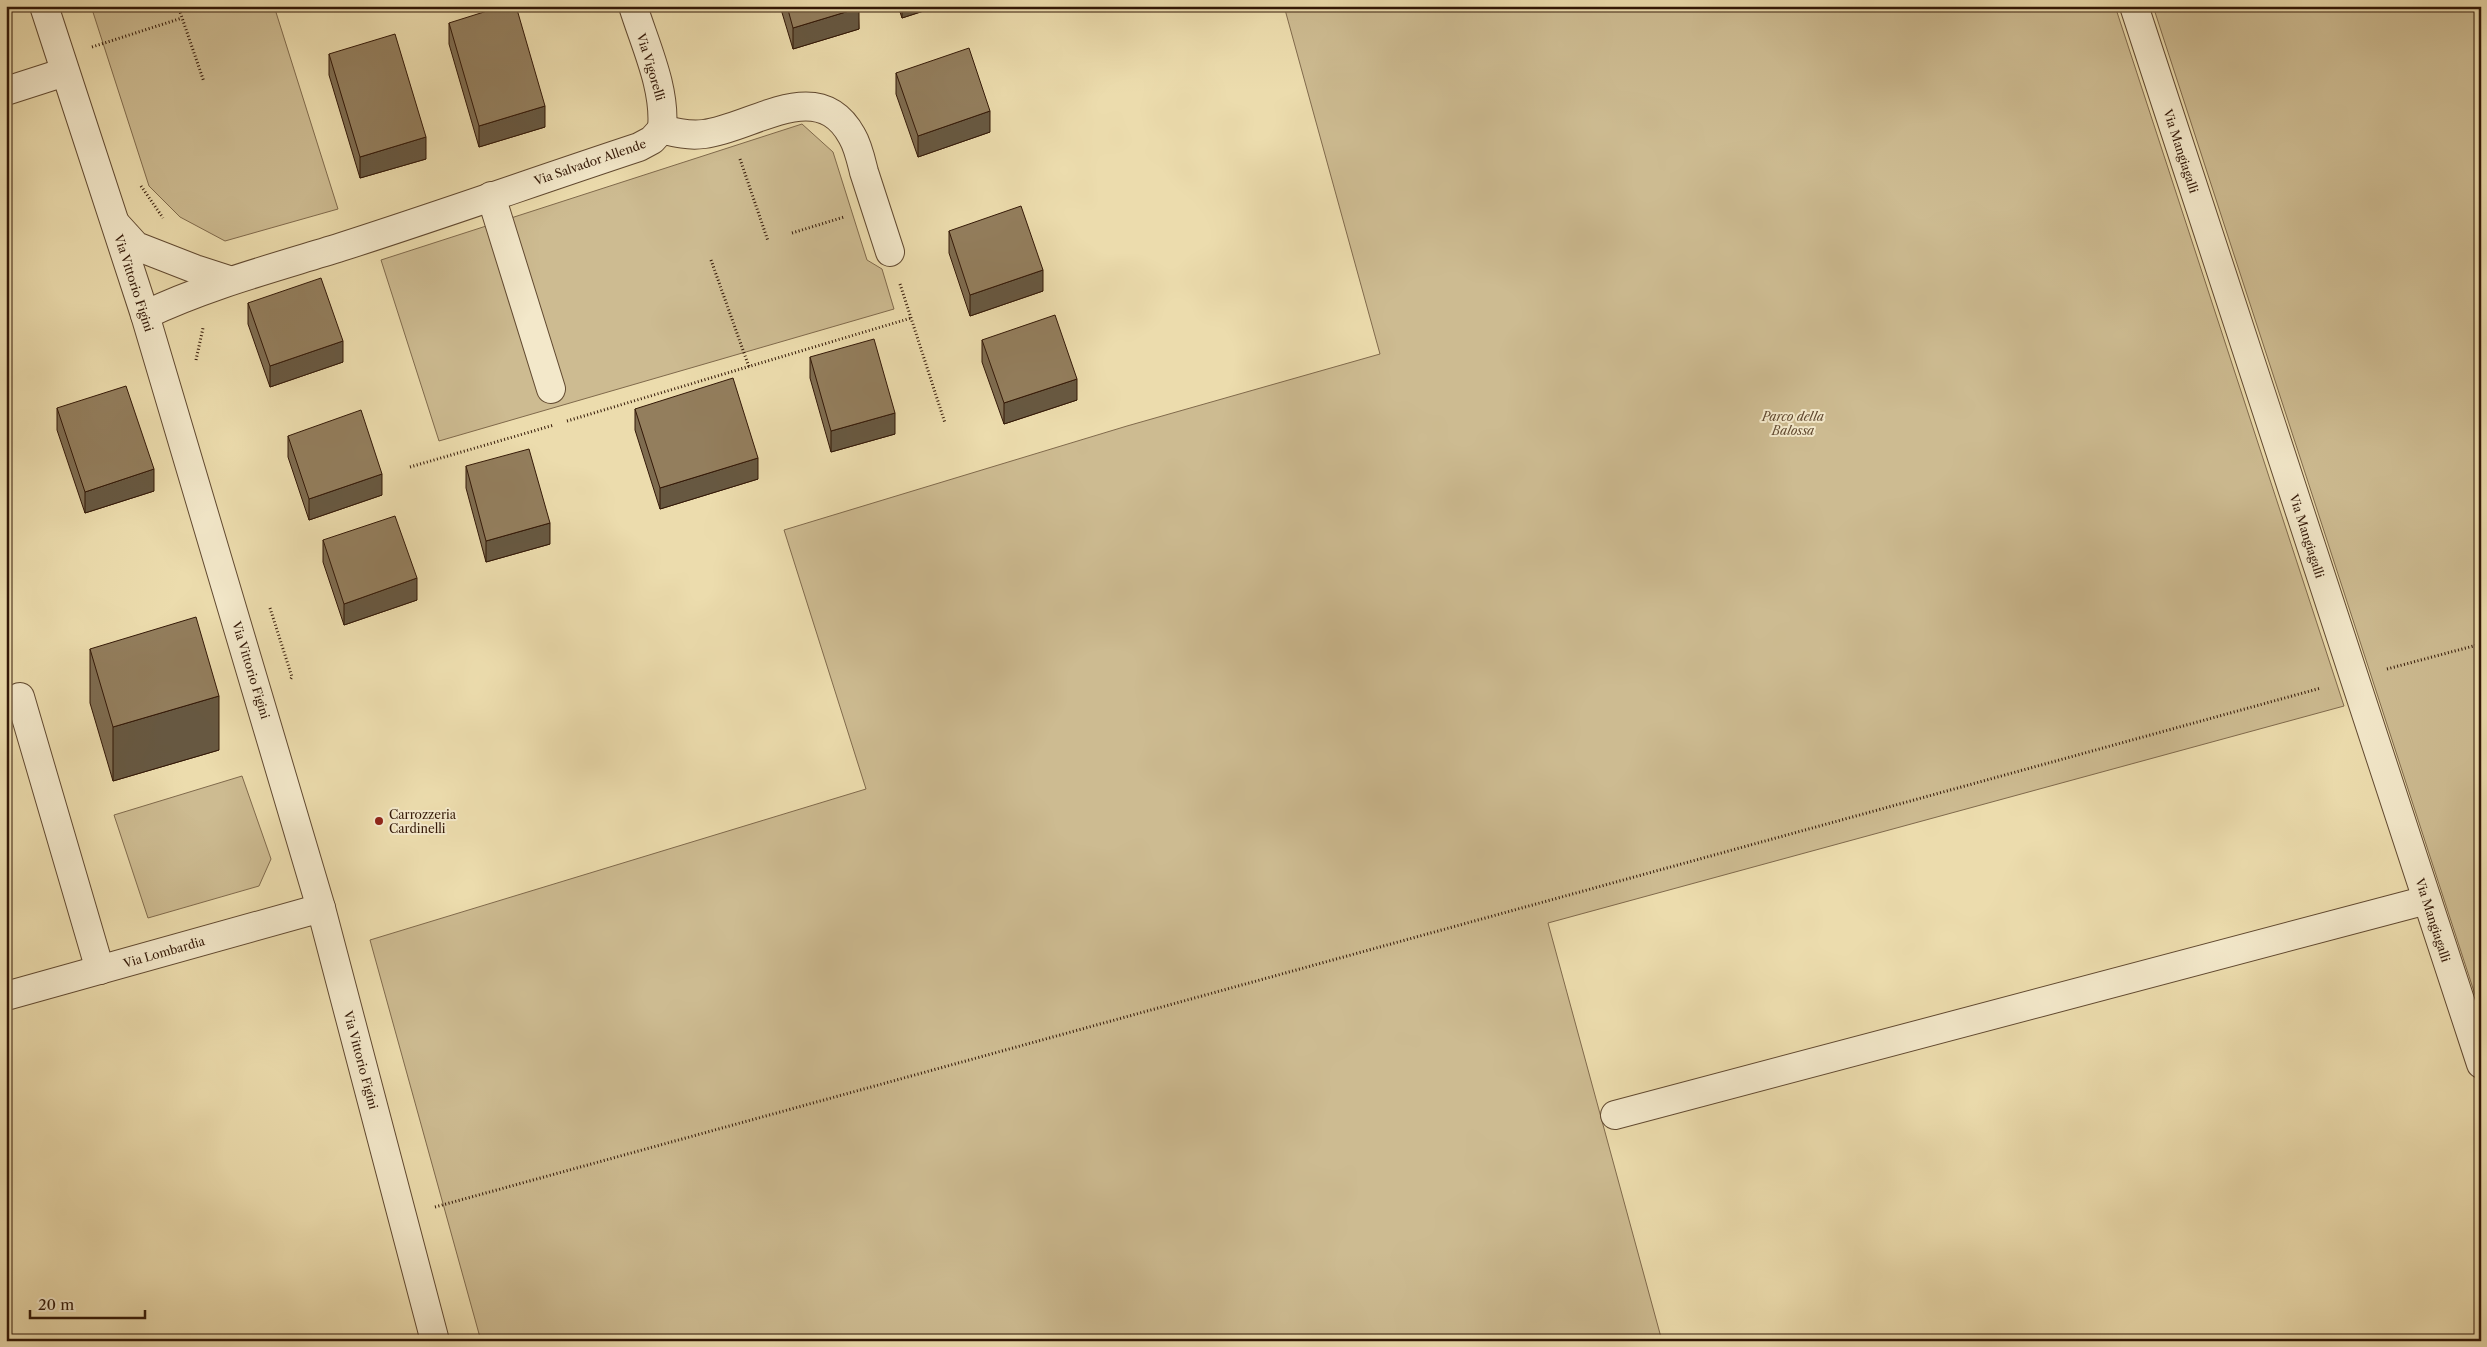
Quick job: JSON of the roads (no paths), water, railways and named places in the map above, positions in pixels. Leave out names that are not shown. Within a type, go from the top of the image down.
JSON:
[{"type":"street","name":"Via Vittorio Figini","points":[[44,6],[145,314],[321,908],[435,1341]]},
{"type":"street","name":"Via Vigorelli","points":[[633,6],[660,95],[664,112],[662,129]]},
{"type":"street","name":"Via Mangiagalli","points":[[2134,6],[2353,679],[2481,1064]]},
{"type":"street","points":[[6,91],[65,72]]},
{"type":"street","points":[[662,129],[680,134],[704,134],[786,109],[810,106],[829,110],[842,120],[854,138],[890,252]]},
{"type":"street","name":"Via Salvador Allende","points":[[145,314],[187,295],[229,280],[342,246],[639,147],[652,140],[662,129]]},
{"type":"street","points":[[491,196],[551,389]]},
{"type":"street","points":[[113,221],[136,246],[173,262],[229,280]]},
{"type":"street","points":[[20,697],[100,970]]},
{"type":"street","points":[[1615,1115],[2427,900]]},
{"type":"street","name":"Via Lombardia","points":[[6,996],[321,908]]},
{"type":"place","name":"Carrozzeria Cardinelli","points":[[379,821]]},
{"type":"park label","name":"Parco della Balossa","points":[[1793,423]]}]
